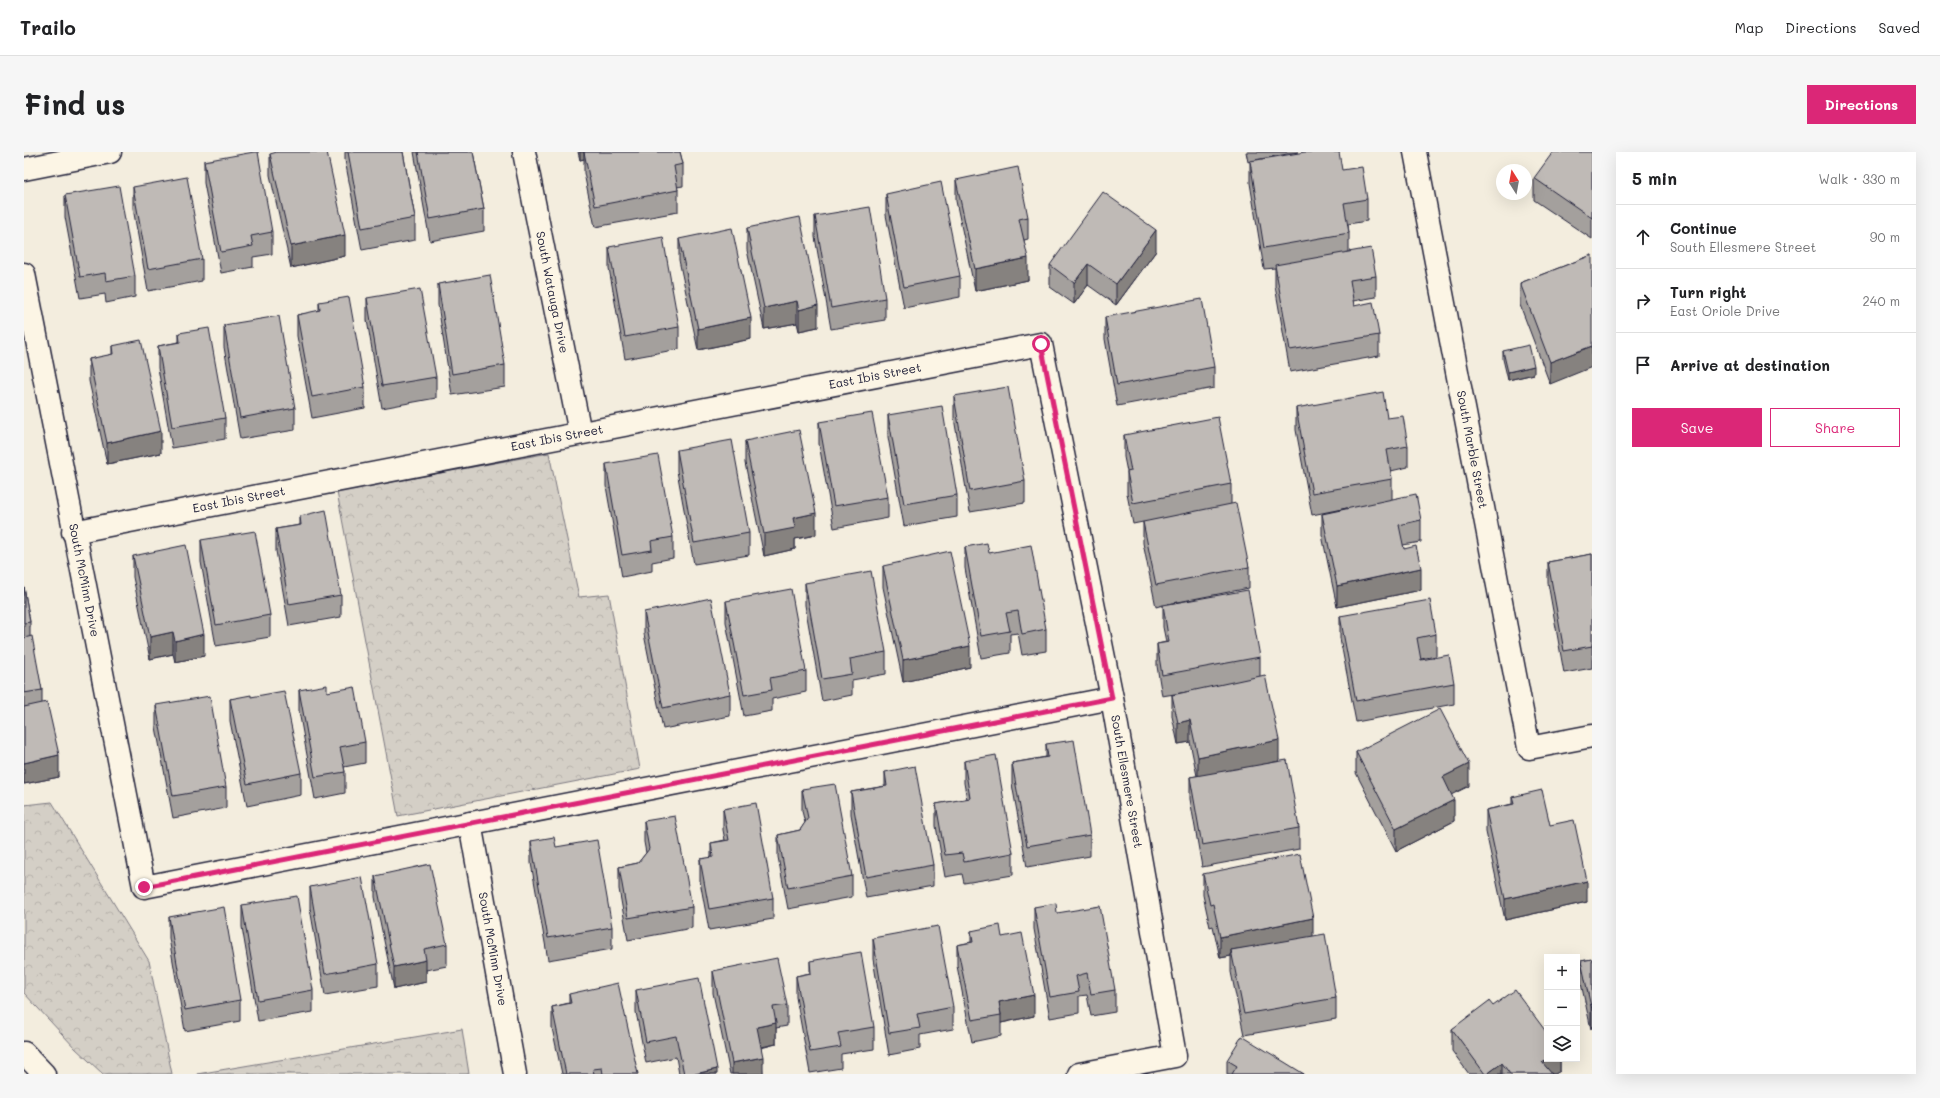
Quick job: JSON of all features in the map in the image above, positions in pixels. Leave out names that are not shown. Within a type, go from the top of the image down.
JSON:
[{"type":"street","points":[[24,169],[110,152]]},
{"type":"street","name":"South Watauga Drive","points":[[524,152],[580,433]]},
{"type":"street","name":"South Marble Street","points":[[1415,152],[1529,748],[1592,736]]},
{"type":"street","name":"South McMinn Drive","points":[[24,274],[73,532],[144,887],[470,824],[515,1074]]},
{"type":"street","name":"East Ibis Street","points":[[73,532],[1041,344]]},
{"type":"street","name":"South Ellesmere Street","points":[[1041,344],[1112,698],[1175,1056],[1079,1074]]},
{"type":"street","points":[[470,824],[1112,698]]},
{"type":"street","points":[[24,1053],[44,1074]]},
{"type":"green space","points":[[549,453],[579,597],[609,594],[640,769],[398,816],[337,492]]},
{"type":"green space","points":[[52,802],[149,961],[172,1074],[103,1074],[75,1048],[24,993],[24,805]]},
{"type":"green space","points":[[462,1029],[469,1074],[197,1074]]},
{"type":"building","points":[[258,152],[272,232],[251,236],[253,246],[221,252],[204,161]]},
{"type":"building","points":[[277,152],[327,152],[345,235],[291,246],[270,154]]},
{"type":"building","points":[[348,152],[403,152],[415,218],[362,228]]},
{"type":"building","points":[[418,152],[473,152],[484,209],[430,219]]},
{"type":"building","points":[[584,152],[680,152],[683,164],[674,166],[678,190],[595,206]]},
{"type":"building","points":[[1305,152],[1339,152],[1342,170],[1362,167],[1367,199],[1344,203],[1349,233],[1264,248],[1250,161]]},
{"type":"building","points":[[1553,152],[1592,152],[1592,218],[1534,178]]},
{"type":"building","points":[[1018,167],[1028,217],[1019,219],[1028,258],[975,269],[956,180]]},
{"type":"building","points":[[187,177],[202,259],[148,269],[133,187]]},
{"type":"building","points":[[941,182],[960,276],[904,287],[886,194]]},
{"type":"building","points":[[119,186],[135,276],[106,281],[105,273],[80,277],[65,195]]},
{"type":"building","points":[[1103,192],[1156,230],[1116,284],[1088,264],[1074,283],[1050,265]]},
{"type":"building","points":[[870,207],[885,298],[831,308],[815,216]]},
{"type":"building","points":[[800,217],[818,305],[799,310],[797,301],[764,308],[747,228]]},
{"type":"building","points":[[732,228],[751,318],[698,329],[679,239]]},
{"type":"building","points":[[663,237],[679,327],[625,337],[609,247]]},
{"type":"building","points":[[1371,248],[1376,276],[1350,280],[1354,306],[1373,302],[1379,335],[1290,350],[1275,265]]},
{"type":"building","points":[[1592,255],[1592,346],[1550,362],[1520,283]]},
{"type":"building","points":[[490,275],[505,365],[452,374],[438,284]]},
{"type":"building","points":[[420,289],[436,377],[382,386],[367,298]]},
{"type":"building","points":[[349,297],[365,387],[312,397],[297,315],[320,310],[319,302]]},
{"type":"building","points":[[1202,299],[1214,367],[1117,385],[1105,317]]},
{"type":"building","points":[[279,316],[295,408],[240,418],[224,325]]},
{"type":"building","points":[[209,328],[225,418],[172,427],[158,346],[180,342],[179,333]]},
{"type":"building","points":[[141,340],[161,431],[107,443],[89,359],[113,354],[112,346]]},
{"type":"building","points":[[1529,345],[1534,366],[1508,372],[1503,351]]},
{"type":"building","points":[[1008,387],[1025,481],[970,491],[954,396]]},
{"type":"building","points":[[1383,392],[1387,418],[1403,416],[1408,446],[1387,450],[1392,479],[1312,493],[1296,408]]},
{"type":"building","points":[[942,406],[957,495],[904,504],[888,415]]},
{"type":"building","points":[[872,413],[888,497],[834,506],[819,422]]},
{"type":"building","points":[[1218,417],[1231,484],[1133,503],[1127,472],[1131,471],[1124,435]]},
{"type":"building","points":[[799,430],[816,513],[793,518],[795,528],[764,534],[745,441]]},
{"type":"building","points":[[732,440],[749,533],[694,543],[677,450]]},
{"type":"building","points":[[658,455],[673,537],[651,541],[652,550],[622,555],[606,464]]},
{"type":"building","points":[[1416,494],[1421,520],[1399,525],[1404,549],[1416,546],[1421,568],[1337,586],[1322,514]]},
{"type":"building","points":[[1236,503],[1249,567],[1156,585],[1143,522]]},
{"type":"building","points":[[326,510],[341,595],[289,604],[276,529],[301,525],[300,516]]},
{"type":"building","points":[[255,531],[270,615],[216,625],[201,540]]},
{"type":"building","points":[[987,543],[989,553],[1031,545],[1046,629],[1022,634],[1018,611],[1006,613],[1010,631],[981,636],[965,547]]},
{"type":"building","points":[[186,545],[204,634],[175,641],[173,632],[150,637],[133,556]]},
{"type":"building","points":[[950,551],[970,646],[903,660],[883,566]]},
{"type":"building","points":[[1592,554],[1592,646],[1564,651],[1548,562]]},
{"type":"building","points":[[871,571],[886,652],[850,659],[852,674],[822,679],[805,583]]},
{"type":"building","points":[[24,587],[30,622],[24,623]]},
{"type":"building","points":[[791,589],[806,671],[770,678],[772,690],[744,695],[726,601]]},
{"type":"building","points":[[1248,590],[1260,657],[1162,675],[1157,644],[1169,642],[1163,605]]},
{"type":"building","points":[[711,598],[730,694],[663,708],[644,612]]},
{"type":"building","points":[[1430,600],[1436,634],[1417,638],[1421,660],[1449,655],[1454,683],[1356,701],[1340,616]]},
{"type":"building","points":[[32,636],[42,690],[24,693],[24,638]]},
{"type":"building","points":[[1265,675],[1279,740],[1198,757],[1190,720],[1178,723],[1172,695]]},
{"type":"building","points":[[327,685],[327,692],[355,687],[365,742],[340,747],[345,772],[315,777],[299,690]]},
{"type":"building","points":[[284,691],[301,773],[247,784],[230,699]]},
{"type":"building","points":[[210,696],[226,787],[173,796],[156,705]]},
{"type":"building","points":[[47,702],[59,755],[24,763],[24,707]]},
{"type":"building","points":[[1440,709],[1469,764],[1443,777],[1454,800],[1396,829],[1356,752]]},
{"type":"building","points":[[1074,740],[1090,835],[1027,846],[1012,763],[1048,757],[1046,744]]},
{"type":"building","points":[[996,755],[1013,853],[964,862],[962,853],[945,855],[936,804],[970,798],[964,761]]},
{"type":"building","points":[[1287,760],[1299,828],[1202,845],[1190,777]]},
{"type":"building","points":[[915,766],[933,865],[866,877],[851,792],[887,786],[885,772]]},
{"type":"building","points":[[835,784],[852,876],[788,888],[778,835],[800,830],[808,818],[802,789]]},
{"type":"building","points":[[1542,790],[1550,825],[1574,820],[1587,881],[1505,899],[1486,810],[1514,804],[1512,797]]},
{"type":"building","points":[[756,803],[773,898],[709,909],[700,859],[713,857],[711,843],[729,840],[723,809]]},
{"type":"building","points":[[675,816],[692,907],[628,918],[619,867],[638,863],[649,849],[644,821]]},
{"type":"building","points":[[554,837],[556,847],[597,840],[612,927],[548,938],[531,841]]},
{"type":"building","points":[[1300,854],[1313,918],[1220,937],[1213,904],[1210,905],[1203,874]]},
{"type":"building","points":[[430,864],[447,944],[424,949],[426,960],[394,967],[375,876]]},
{"type":"building","points":[[362,877],[378,964],[325,974],[310,887]]},
{"type":"building","points":[[297,896],[313,990],[258,1000],[242,905]]},
{"type":"building","points":[[1056,903],[1057,913],[1100,906],[1115,990],[1091,994],[1087,973],[1076,976],[1079,992],[1050,997],[1034,907]]},
{"type":"building","points":[[224,907],[240,1000],[185,1010],[169,917]]},
{"type":"building","points":[[1000,925],[1002,937],[1022,933],[1034,995],[999,1002],[1001,1015],[972,1020],[957,945],[973,942],[971,931]]},
{"type":"building","points":[[938,926],[953,1007],[917,1014],[920,1028],[889,1033],[873,938]]},
{"type":"building","points":[[1325,934],[1336,998],[1244,1014],[1231,950]]},
{"type":"building","points":[[861,952],[874,1027],[838,1033],[841,1047],[810,1052],[796,976],[811,973],[810,961]]},
{"type":"building","points":[[777,958],[787,1005],[773,1007],[776,1023],[757,1027],[763,1057],[732,1063],[713,971]]},
{"type":"building","points":[[1592,959],[1592,1007],[1591,1007],[1581,961]]},
{"type":"building","points":[[699,978],[717,1069],[695,1074],[684,1074],[676,1036],[646,1042],[636,990]]},
{"type":"building","points":[[618,983],[638,1074],[603,1074],[602,1068],[593,1069],[594,1074],[566,1074],[552,1007],[571,1003],[569,994]]},
{"type":"building","points":[[1515,990],[1544,1029],[1544,1061],[1542,1062],[1552,1074],[1510,1074],[1502,1063],[1485,1074],[1452,1029],[1489,1001],[1493,1006]]},
{"type":"building","points":[[1242,1036],[1304,1074],[1232,1074],[1237,1066],[1227,1060]]},
{"type":"route","points":[[144,887],[1112,698],[1041,344]]}]
